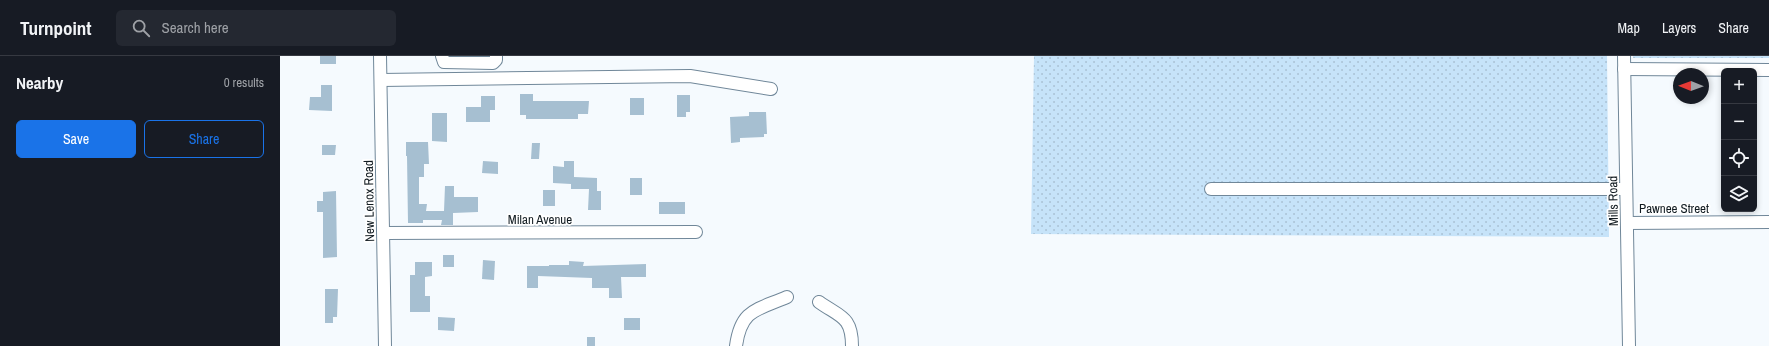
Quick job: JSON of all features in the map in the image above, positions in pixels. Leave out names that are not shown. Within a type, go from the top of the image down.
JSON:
[{"type":"street","name":"New Lenox Road","points":[[380,56],[385,346]]},
{"type":"street","points":[[442,56],[444,62],[458,59],[493,63],[496,60],[496,56]]},
{"type":"street","name":"Mills Road","points":[[1624,56],[1629,346]]},
{"type":"street","points":[[457,79],[458,59]]},
{"type":"street","points":[[1624,70],[1769,70]]},
{"type":"street","points":[[381,80],[690,76],[771,89]]},
{"type":"street","points":[[1211,189],[1626,188]]},
{"type":"street","name":"Pawnee Street","points":[[1627,223],[1769,222]]},
{"type":"street","name":"Milan Avenue","points":[[384,233],[696,232]]},
{"type":"street","points":[[736,346],[738,332],[748,315],[787,297]]},
{"type":"street","points":[[819,302],[846,319],[852,341]]},
{"type":"shaded area","points":[[1034,56],[1607,56],[1609,237],[1031,234]]},
{"type":"shaded area","points":[[1633,56],[1769,56],[1769,58],[1633,58]]},
{"type":"building","points":[[320,56],[336,56],[336,64],[320,64]]},
{"type":"building","points":[[321,85],[332,85],[332,111],[309,110],[310,97],[321,97]]},
{"type":"building","points":[[520,94],[533,94],[533,101],[589,101],[588,114],[578,114],[578,119],[526,119],[526,115],[520,115]]},
{"type":"building","points":[[677,95],[690,95],[690,112],[686,112],[686,117],[677,117]]},
{"type":"building","points":[[481,96],[495,96],[495,110],[490,110],[490,122],[466,122],[466,107],[481,107]]},
{"type":"building","points":[[630,98],[644,98],[644,115],[630,115]]},
{"type":"building","points":[[749,112],[766,112],[767,134],[764,134],[764,137],[740,138],[740,142],[731,143],[730,117],[749,116]]},
{"type":"building","points":[[432,113],[447,113],[447,142],[432,141]]},
{"type":"building","points":[[406,142],[428,142],[429,164],[424,164],[424,177],[419,177],[419,204],[427,204],[426,211],[444,211],[445,186],[454,186],[454,197],[478,197],[478,212],[453,213],[453,225],[441,225],[442,220],[423,220],[423,223],[408,223]]},
{"type":"building","points":[[532,143],[540,143],[539,159],[531,159]]},
{"type":"building","points":[[322,145],[336,145],[335,155],[322,155]]},
{"type":"building","points":[[483,161],[498,162],[498,174],[482,173]]},
{"type":"building","points":[[564,161],[574,161],[574,177],[597,178],[597,191],[601,191],[601,210],[588,210],[589,189],[571,189],[571,184],[553,183],[553,166],[564,167]]},
{"type":"building","points":[[630,178],[642,178],[642,195],[630,195]]},
{"type":"building","points":[[543,190],[555,190],[555,206],[543,206]]},
{"type":"building","points":[[336,191],[337,257],[323,258],[323,212],[317,212],[317,201],[323,201],[323,192]]},
{"type":"building","points":[[659,202],[685,202],[685,214],[659,214]]},
{"type":"building","points":[[443,255],[454,255],[454,267],[443,267]]},
{"type":"building","points":[[483,260],[495,261],[494,280],[482,279]]},
{"type":"building","points":[[569,261],[584,262],[583,266],[646,264],[646,277],[621,277],[622,298],[609,298],[609,288],[592,288],[592,278],[538,276],[538,288],[527,288],[527,266],[569,265]]},
{"type":"building","points":[[415,262],[432,262],[432,276],[425,277],[425,296],[430,296],[430,312],[410,312],[410,275],[415,275]]},
{"type":"building","points":[[325,289],[338,289],[337,317],[333,317],[333,323],[325,323]]},
{"type":"building","points":[[438,317],[455,318],[454,331],[438,330]]},
{"type":"building","points":[[624,318],[640,318],[640,330],[624,330]]},
{"type":"building","points":[[587,337],[595,337],[595,346],[587,346]]}]
